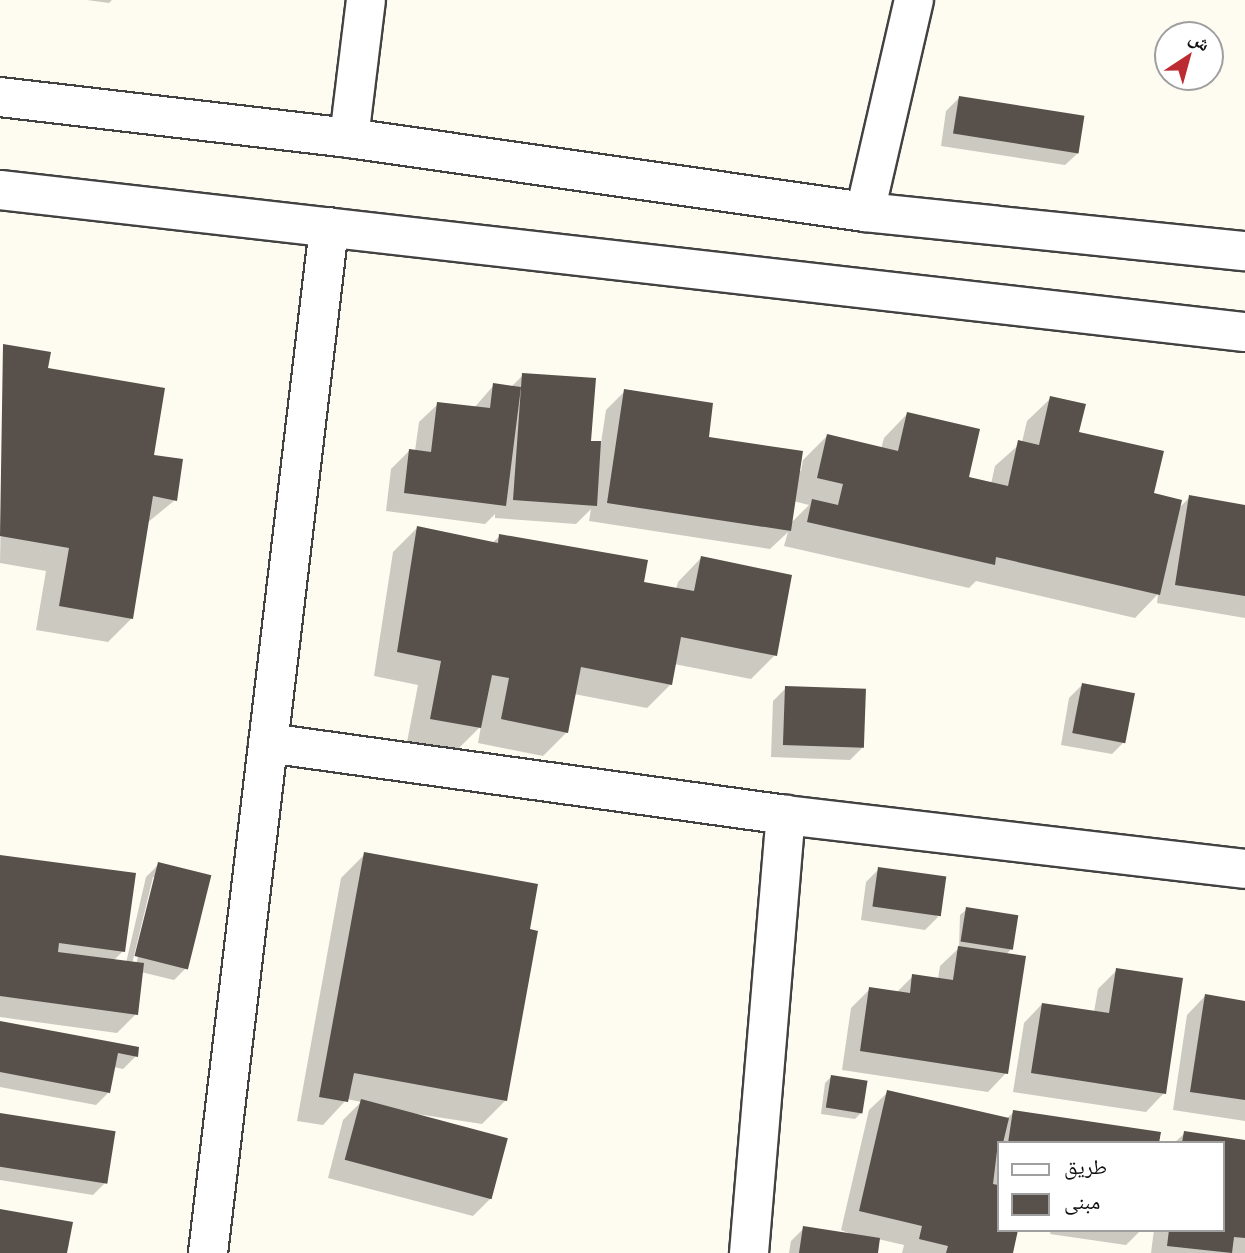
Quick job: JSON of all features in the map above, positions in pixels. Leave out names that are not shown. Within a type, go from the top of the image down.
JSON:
[{"type":"street","points":[[349,138],[366,0]]},
{"type":"street","points":[[865,212],[914,0]]},
{"type":"street","points":[[0,97],[349,138],[865,212],[1245,251]]},
{"type":"street","points":[[0,190],[1245,332]]},
{"type":"street","points":[[208,1253],[330,227]]},
{"type":"street","points":[[268,743],[786,815],[1245,869]]},
{"type":"street","points":[[749,1253],[786,815]]},
{"type":"building","points":[[959,96],[1084,116],[1078,153],[953,134]]},
{"type":"building","points":[[3,344],[51,352],[48,368],[165,388],[154,455],[183,459],[177,501],[153,496],[133,619],[59,606],[69,548],[0,536]]},
{"type":"building","points":[[522,373],[596,378],[591,441],[601,441],[597,506],[513,500]]},
{"type":"building","points":[[493,383],[521,387],[506,506],[404,493],[409,449],[431,452],[437,402],[490,408]]},
{"type":"building","points":[[624,389],[713,403],[709,437],[803,451],[791,531],[607,503]]},
{"type":"building","points":[[1050,396],[1086,404],[1079,432],[1164,451],[1154,493],[1182,500],[1160,595],[996,557],[995,565],[807,522],[812,499],[838,505],[843,484],[817,478],[827,434],[898,451],[907,412],[980,429],[969,477],[1008,486],[1018,440],[1039,445]]},
{"type":"building","points":[[1189,495],[1245,505],[1245,596],[1175,585]]},
{"type":"building","points":[[417,526],[498,543],[499,534],[648,560],[644,582],[694,591],[701,556],[792,575],[777,656],[681,637],[672,685],[581,667],[568,733],[501,719],[509,678],[492,675],[481,728],[430,719],[441,661],[397,652]]},
{"type":"building","points":[[1082,683],[1135,693],[1125,743],[1072,733]]},
{"type":"building","points":[[785,686],[866,689],[864,748],[783,745]]},
{"type":"building","points":[[364,852],[538,884],[530,929],[538,931],[507,1101],[354,1073],[348,1102],[319,1097]]},
{"type":"building","points":[[0,855],[136,873],[125,952],[59,943],[58,952],[144,963],[138,1015],[0,996]]},
{"type":"building","points":[[158,862],[211,875],[188,969],[135,956]]},
{"type":"building","points":[[878,867],[946,877],[941,916],[872,907]]},
{"type":"building","points":[[966,907],[1018,915],[1013,950],[961,942]]},
{"type":"building","points":[[958,946],[1026,956],[1008,1074],[860,1051],[869,987],[910,993],[912,974],[953,980]]},
{"type":"building","points":[[1116,968],[1183,978],[1166,1094],[1031,1073],[1042,1003],[1109,1013]]},
{"type":"building","points":[[1205,994],[1245,1001],[1245,1100],[1190,1092]]},
{"type":"building","points":[[0,1021],[139,1047],[138,1057],[118,1053],[110,1093],[0,1072]]},
{"type":"building","points":[[831,1075],[868,1081],[862,1113],[826,1108]]},
{"type":"building","points":[[887,1090],[1009,1118],[1003,1141],[996,1141],[993,1184],[996,1185],[996,1232],[1018,1232],[1013,1253],[946,1253],[948,1246],[919,1239],[922,1226],[859,1211]]},
{"type":"building","points":[[361,1099],[508,1138],[492,1199],[345,1160]]},
{"type":"building","points":[[1013,1110],[1161,1132],[1159,1141],[1008,1141]]},
{"type":"building","points":[[0,1113],[116,1131],[107,1184],[0,1167]]},
{"type":"building","points":[[1184,1131],[1245,1140],[1245,1238],[1234,1237],[1232,1253],[1167,1246],[1169,1232],[1224,1232],[1224,1141],[1182,1141]]},
{"type":"building","points":[[0,1209],[73,1222],[67,1253],[0,1253]]},
{"type":"building","points":[[803,1226],[880,1238],[878,1253],[799,1253]]}]
